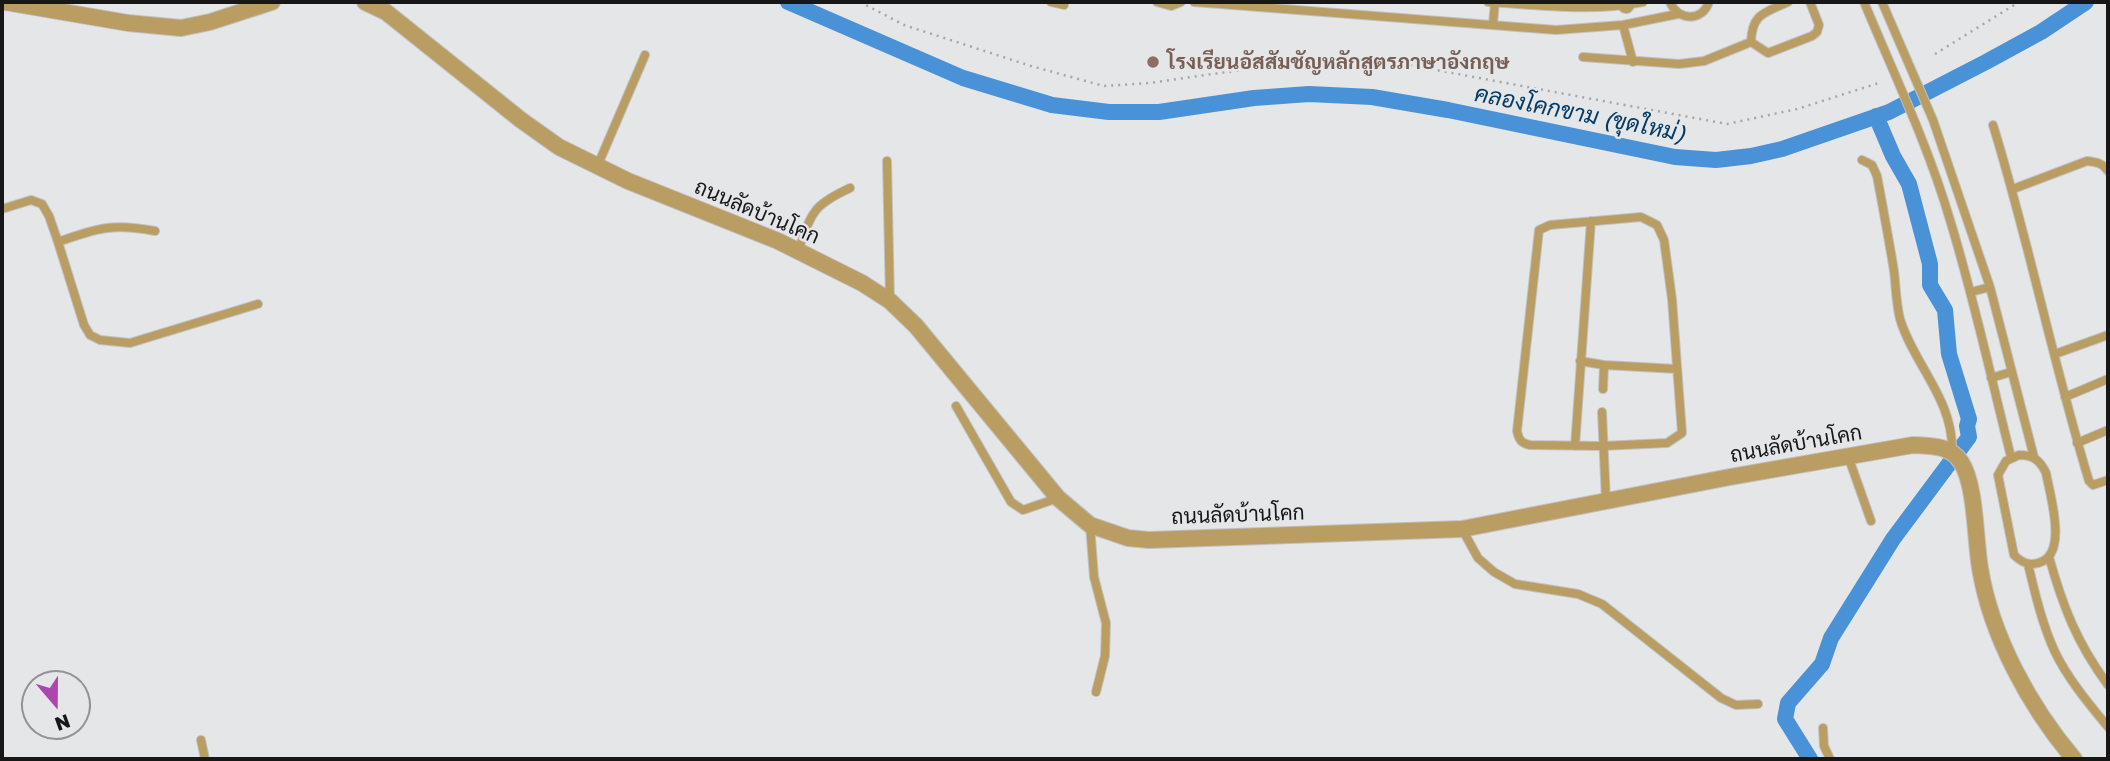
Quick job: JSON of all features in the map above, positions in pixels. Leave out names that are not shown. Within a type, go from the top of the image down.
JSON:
[{"type":"street","points":[[5,2],[157,28],[181,28],[210,22],[272,2]]},
{"type":"street","name":"ถนนลัดบ้านโคก","points":[[365,2],[386,12],[559,147],[597,167],[798,251],[862,283],[890,301],[916,326],[1058,498],[1090,525],[1128,538],[1149,540],[1462,529],[1913,445],[1935,446],[1952,452]]},
{"type":"street","points":[[1952,452],[1967,474],[1980,570],[1992,616],[2033,705],[2074,759]]},
{"type":"lane","points":[[1051,2],[1064,5]]},
{"type":"lane","points":[[1157,2],[1171,6],[1181,2]]},
{"type":"lane","points":[[1194,2],[1556,30],[1623,25],[1678,14],[1695,17],[1703,13],[1709,2]]},
{"type":"lane","points":[[1488,2],[1579,8],[1643,2]]},
{"type":"lane","points":[[1493,24],[1495,2]]},
{"type":"lane","points":[[1670,2],[1678,14]]},
{"type":"lane","points":[[1751,42],[1752,27],[1759,15],[1788,2]]},
{"type":"lane","points":[[1751,42],[1768,53],[1812,36],[1817,32],[1819,24],[1810,2]]},
{"type":"lane","points":[[1864,2],[1917,127],[1950,217],[2011,457]]},
{"type":"lane","points":[[1882,2],[1933,120],[1990,287],[2034,457]]},
{"type":"lane","points":[[1623,25],[1633,62]]},
{"type":"lane","points":[[1583,57],[1679,64],[1704,61],[1751,42]]},
{"type":"lane","points":[[597,167],[645,55]]},
{"type":"lane","points":[[1993,125],[2013,189],[2089,481],[2093,485],[2108,480]]},
{"type":"lane","points":[[1862,160],[1872,165],[1877,176],[1901,322],[1947,412],[1953,436],[1952,452]]},
{"type":"lane","points":[[887,161],[890,301]]},
{"type":"lane","points":[[2013,189],[2087,161],[2098,162],[2108,171]]},
{"type":"lane","points":[[798,251],[816,208],[830,197],[850,188]]},
{"type":"lane","points":[[2,209],[31,200],[42,204],[49,216],[84,325],[90,335],[100,340],[130,343],[258,304]]},
{"type":"lane","points":[[1641,217],[1649,219],[1661,230],[1672,299],[1682,433],[1667,443],[1530,445],[1522,443],[1518,438],[1539,230],[1550,225],[1591,221],[1641,217]]},
{"type":"lane","points":[[1575,446],[1591,221]]},
{"type":"lane","points":[[58,242],[111,226],[155,231]]},
{"type":"lane","points":[[1971,292],[1990,287]]},
{"type":"lane","points":[[2055,354],[2108,335]]},
{"type":"lane","points":[[1580,361],[1676,369]]},
{"type":"lane","points":[[1603,389],[1604,365]]},
{"type":"lane","points":[[1991,377],[2011,372]]},
{"type":"lane","points":[[2065,397],[2108,379]]},
{"type":"lane","points":[[956,406],[1011,502],[1023,509],[1058,498]]},
{"type":"lane","points":[[1602,412],[1606,501]]},
{"type":"lane","points":[[2077,443],[2108,430]]},
{"type":"lane","points":[[1848,456],[1871,521]]},
{"type":"lane","points":[[2011,457],[2034,457],[2042,464],[2046,473],[2057,543],[2049,558],[2042,562],[2028,564],[2014,555],[1998,475],[2001,467],[2011,457]]},
{"type":"lane","points":[[1090,525],[1094,578],[1106,623],[1105,656],[1096,692]]},
{"type":"lane","points":[[1462,529],[1478,558],[1494,572],[1515,584],[1578,594],[1602,604],[1721,698],[1736,705],[1758,704]]},
{"type":"lane","points":[[2049,558],[2071,626],[2108,685]]},
{"type":"lane","points":[[2028,564],[2036,598],[2056,652],[2087,702],[2108,727]]},
{"type":"lane","points":[[1823,728],[1824,746],[1830,759]]},
{"type":"lane","points":[[201,740],[205,759]]},
{"type":"path","points":[[860,2],[904,25],[1031,66],[1104,86],[1149,83],[1312,60],[1393,62],[1564,96],[1727,124],[1797,109],[1879,83]]},
{"type":"path","points":[[1935,54],[2019,2]]},
{"type":"waterway","name":"คลองโคกขาม (ขุดใหม่)","points":[[788,2],[963,78],[1052,105],[1109,112],[1159,112],[1254,98],[1309,94],[1372,97],[1675,157],[1716,160],[1782,149],[1889,112],[2041,32],[2086,2]]},
{"type":"waterway","name":"คลองโคกขาม (ขุดใหม่)","points":[[1810,759],[1785,719],[1788,703],[1822,664],[1831,638],[1893,539],[1969,437],[1969,419],[1949,354],[1945,310],[1930,285],[1930,264],[1909,184],[1893,156],[1876,116]]},
{"type":"place","name":"โรงเรียนอัสสัมชัญหลักสูตรภาษาอังกฤษ","points":[[1153,62]]}]
